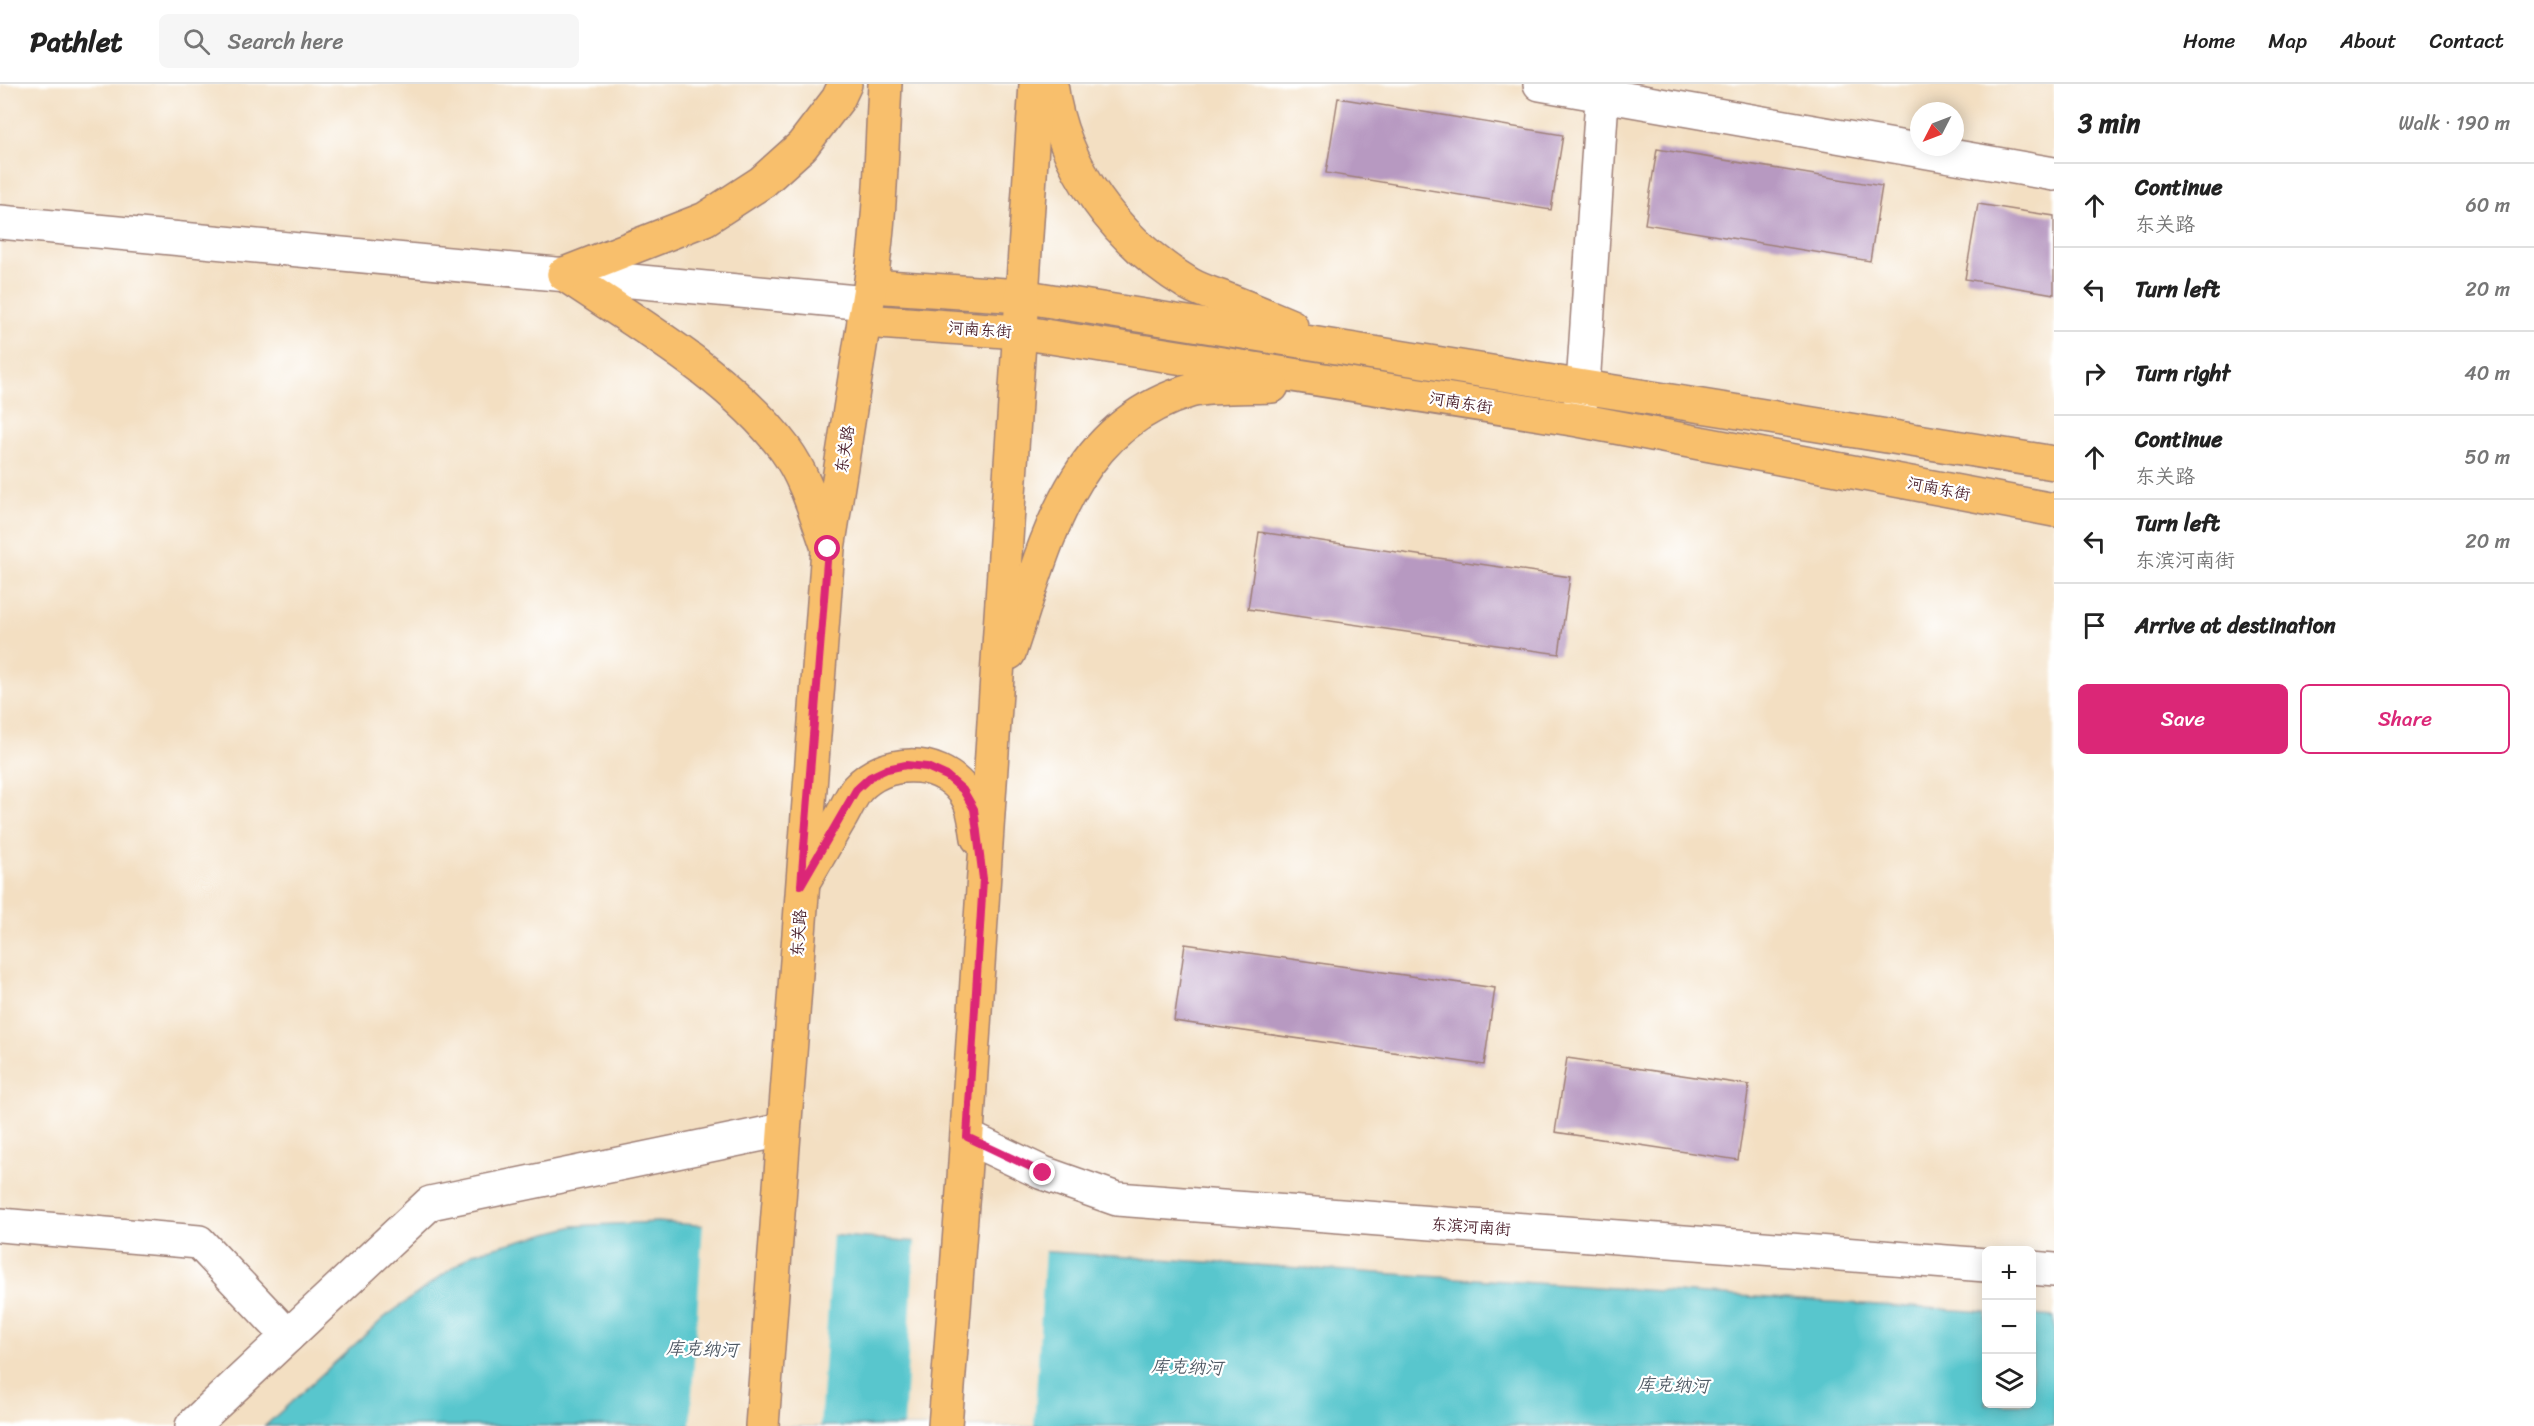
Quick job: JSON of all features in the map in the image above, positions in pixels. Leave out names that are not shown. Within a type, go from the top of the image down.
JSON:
[{"type":"main road","points":[[564,274],[705,219],[762,183],[802,147],[838,99],[845,84]]},
{"type":"main road","name":"东关路","points":[[762,1426],[782,1130],[828,549],[867,303],[879,206],[885,84]]},
{"type":"main road","points":[[945,1426],[967,1137],[1036,84]]},
{"type":"main road","points":[[1052,84],[1055,113],[1075,163],[1102,207],[1140,249],[1190,285],[1345,348]]},
{"type":"main road","points":[[564,274],[688,358],[749,410],[786,450],[813,503],[828,549]]},
{"type":"main road","points":[[867,303],[1022,296],[2054,463]]},
{"type":"main road","name":"河南东街","points":[[867,303],[1019,332],[1578,420],[2054,510]]},
{"type":"main road","points":[[995,692],[1059,510],[1086,464],[1113,433],[1154,405],[1192,390],[1338,382]]},
{"type":"main road","points":[[801,885],[856,790],[870,777],[887,769],[906,765],[927,767],[947,776],[963,790],[974,809],[983,879]]},
{"type":"street","points":[[1540,84],[1603,89],[2054,174]]},
{"type":"street","points":[[1578,420],[1583,386],[1603,89]]},
{"type":"street","points":[[0,222],[867,303]]},
{"type":"street","points":[[192,1426],[429,1203],[782,1130]]},
{"type":"street","name":"东滨河南街","points":[[967,1137],[1043,1173],[1116,1199],[1982,1265]]},
{"type":"street","points":[[0,1225],[199,1242],[288,1336]]},
{"type":"street","points":[[2036,1268],[2054,1270]]},
{"type":"water","name":"库克纳河","points":[[657,1222],[1051,1252],[1982,1312],[1982,1408],[2036,1408],[2036,1315],[2054,1317],[2054,1426],[265,1426],[385,1317],[473,1253],[574,1226]]},
{"type":"pier","points":[[703,1223],[833,1233],[820,1426],[690,1426]]},
{"type":"pier","points":[[915,1239],[1045,1249],[1034,1426],[904,1426]]},
{"type":"building","points":[[1338,98],[1563,135],[1551,210],[1326,173]]},
{"type":"building","points":[[1657,149],[1882,186],[1870,261],[1645,224]]},
{"type":"building","points":[[1978,204],[2054,216],[2054,294],[1965,279]]},
{"type":"building","points":[[1259,532],[1570,577],[1559,654],[1248,609]]},
{"type":"building","points":[[1185,944],[1495,988],[1484,1065],[1174,1021]]},
{"type":"building","points":[[1567,1058],[1749,1085],[1738,1160],[1555,1132]]},
{"type":"route","points":[[828,549],[801,885],[856,790],[870,777],[887,769],[906,765],[927,767],[947,776],[963,790],[974,809],[983,879],[967,1137],[1043,1173]]}]
